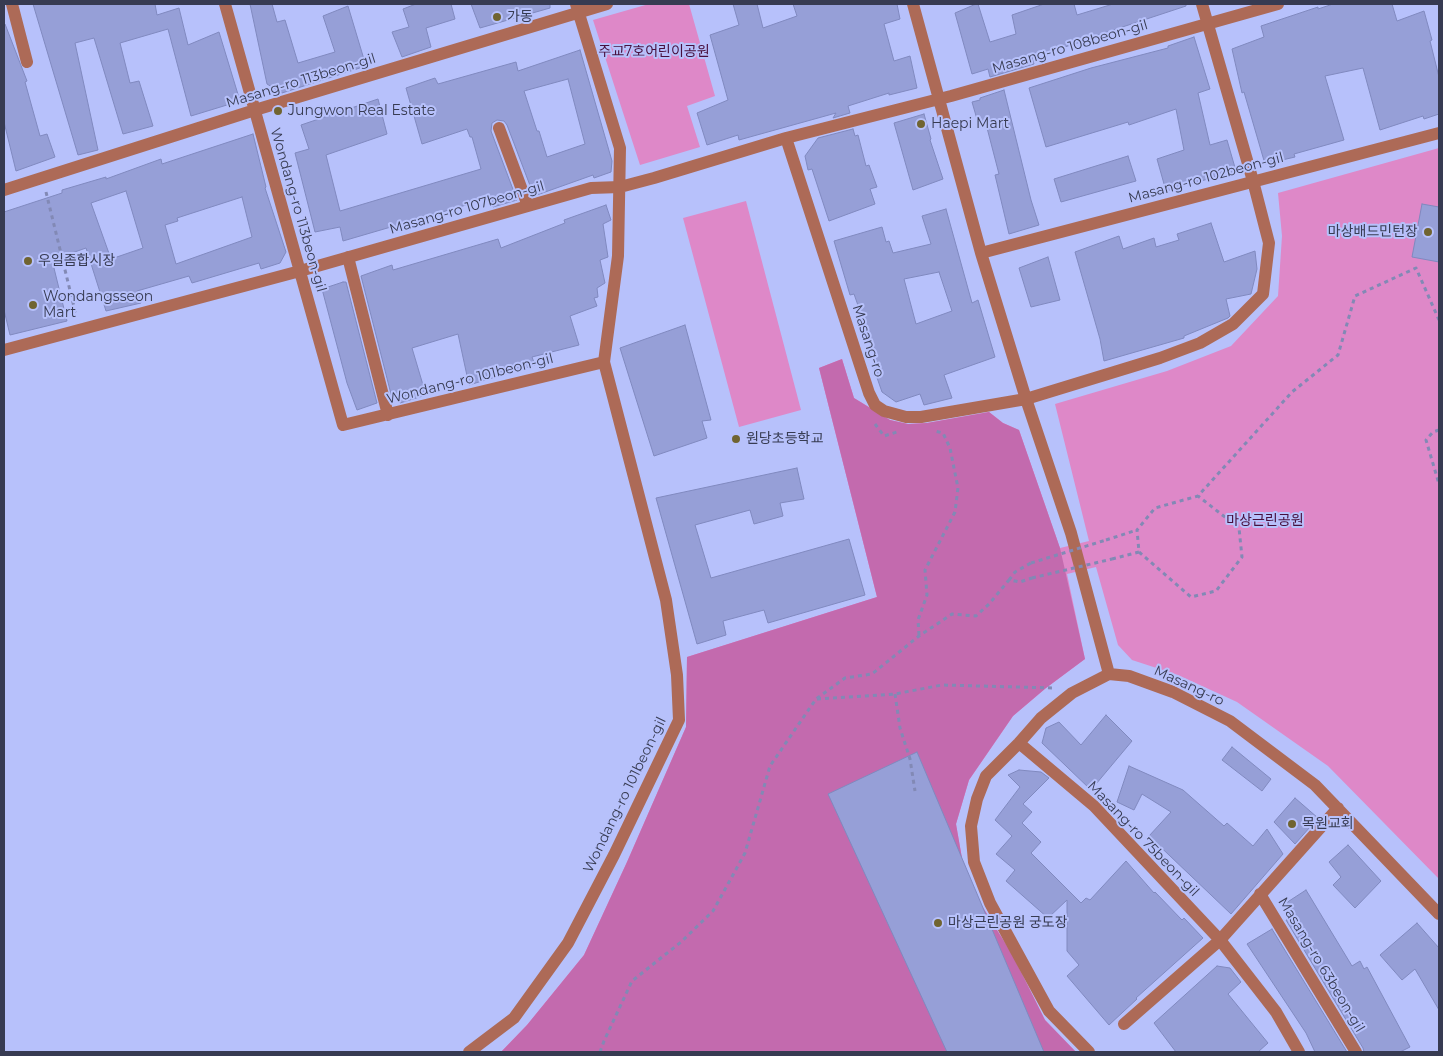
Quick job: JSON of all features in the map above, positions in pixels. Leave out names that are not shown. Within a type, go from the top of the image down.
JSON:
[{"type":"street","points":[[12,4],[27,62]]},
{"type":"street","name":"Wondang-ro 113beon-gil","points":[[225,4],[343,425]]},
{"type":"street","name":"Masang-ro 113beon-gil","points":[[4,190],[577,8],[607,4]]},
{"type":"street","points":[[913,4],[981,253],[1071,534],[1109,674],[1072,693],[1041,718],[986,776],[977,799],[971,826],[974,862],[990,903],[1049,1011],[1089,1052]]},
{"type":"street","points":[[875,405],[884,411],[906,417],[1026,398],[1160,358],[1200,343],[1233,324],[1263,294],[1269,243],[1202,4]]},
{"type":"street","name":"Masang-ro 108beon-gil","points":[[940,98],[1278,4]]},
{"type":"street","name":"Wondang-ro 101beon-gil","points":[[469,1052],[514,1018],[568,943],[614,855],[679,720],[677,675],[666,600],[604,362],[618,256],[620,148],[577,8]]},
{"type":"street","name":"Masang-ro 107beon-gil","points":[[4,350],[300,271],[591,188],[620,187],[786,138],[940,98]]},
{"type":"street","points":[[499,128],[528,206]]},
{"type":"street","name":"Masang-ro 102beon-gil","points":[[981,253],[1439,132]]},
{"type":"street","name":"Masang-ro","points":[[786,138],[861,370],[875,405]]},
{"type":"street","points":[[348,257],[388,415]]},
{"type":"street","name":"Wondang-ro 101beon-gil","points":[[343,425],[604,362]]},
{"type":"street","name":"Masang-ro","points":[[1109,674],[1129,676],[1173,692],[1230,721],[1316,785],[1439,914]]},
{"type":"street","name":"Masang-ro 75beon-gil","points":[[1019,743],[1094,806],[1220,940]]},
{"type":"street","points":[[1124,1024],[1220,940],[1338,808]]},
{"type":"street","name":"Masang-ro 63beon-gil","points":[[1260,894],[1356,1052]]},
{"type":"street","points":[[1220,940],[1276,1012],[1299,1052]]},
{"type":"path","points":[[43,177],[80,330]]},
{"type":"path","points":[[600,1052],[632,981],[682,942],[713,912],[745,853],[770,766],[816,699],[846,678],[872,674],[919,636],[952,614],[976,616],[989,604],[1015,572],[1031,563],[1137,530],[1155,508],[1198,496],[1292,392],[1338,355],[1355,296],[1416,268],[1439,318]]},
{"type":"path","points":[[875,405],[875,424],[884,436],[905,430]]},
{"type":"path","points":[[1439,430],[1433,432],[1426,440],[1439,484]]},
{"type":"path","points":[[919,636],[918,620],[927,595],[925,570],[955,512],[958,488],[950,448],[943,433],[934,431]]},
{"type":"path","points":[[1137,530],[1139,552],[1191,597],[1216,591],[1242,556],[1239,528],[1198,496]]},
{"type":"path","points":[[1009,580],[1020,582],[1139,552]]},
{"type":"path","points":[[816,699],[895,694],[942,685],[1060,688]]},
{"type":"path","points":[[895,694],[900,728],[910,758],[915,791]]},
{"type":"green space","name":"주교7호어린이공원","points":[[649,4],[689,4],[715,96],[687,106],[700,147],[640,165],[593,20]]},
{"type":"green space","name":"마상근린공원","points":[[1439,148],[1439,879],[1328,766],[1237,702],[1178,675],[1132,660],[1118,645],[1096,567],[1067,574],[1085,659],[1013,716],[969,780],[956,824],[963,864],[982,906],[1012,954],[1045,1020],[1076,1052],[501,1052],[527,1025],[584,955],[686,727],[687,657],[877,597],[819,368],[842,359],[854,398],[890,420],[908,424],[927,423],[989,412],[1003,423],[1019,430],[1060,548],[1089,541],[1055,404],[1167,371],[1231,346],[1278,296],[1282,236],[1278,193]]},
{"type":"green space","points":[[746,201],[801,410],[739,427],[683,218]]},
{"type":"shaded area","points":[[842,359],[854,398],[890,420],[908,424],[927,423],[989,412],[1003,423],[1019,430],[1060,548],[1085,659],[1013,716],[969,780],[956,824],[963,864],[982,906],[1012,954],[1045,1020],[1076,1052],[501,1052],[527,1025],[584,955],[686,727],[687,657],[877,597],[819,368]]},
{"type":"building","points":[[33,4],[155,4],[157,15],[179,8],[188,45],[219,32],[240,101],[191,116],[168,29],[120,43],[130,83],[139,81],[153,126],[123,134],[94,38],[75,43],[98,150],[78,155]]},
{"type":"building","points":[[250,4],[272,4],[277,22],[285,20],[298,63],[335,52],[323,16],[348,6],[366,66],[282,93],[267,84]]},
{"type":"building","points":[[416,4],[451,4],[455,19],[426,28],[431,47],[402,57],[392,32],[409,27],[403,9]]},
{"type":"building","name":"가동","points":[[471,4],[550,4],[550,8],[480,28]]},
{"type":"building","points":[[733,4],[757,4],[763,28],[797,16],[793,4],[897,4],[900,19],[884,24],[894,61],[910,56],[917,88],[889,95],[889,93],[848,106],[850,113],[833,118],[836,113],[739,140],[738,135],[707,145],[697,113],[728,100],[710,35],[739,25]]},
{"type":"building","points":[[978,4],[990,42],[1016,34],[1012,15],[1044,4],[1074,4],[1077,15],[1113,4],[1186,4],[1186,6],[1032,57],[1034,64],[990,77],[988,69],[972,74],[955,13]]},
{"type":"building","points":[[1333,4],[1392,4],[1397,21],[1424,11],[1439,77],[1439,114],[1424,119],[1423,116],[1380,130],[1363,68],[1325,76],[1344,140],[1294,154],[1295,157],[1265,164],[1244,92],[1242,93],[1232,49],[1264,37],[1261,26],[1318,7],[1318,9]]},
{"type":"building","points":[[4,24],[27,81],[25,82],[40,136],[47,134],[55,157],[16,171],[4,122]]},
{"type":"building","points":[[1194,37],[1210,89],[1198,93],[1210,145],[1227,140],[1236,171],[1166,191],[1157,159],[1184,150],[1176,109],[1129,125],[1128,122],[1046,147],[1029,88],[1091,68],[1168,48],[1168,46]]},
{"type":"building","points":[[580,50],[612,161],[611,172],[594,178],[593,175],[534,196],[507,125],[504,121],[497,120],[492,123],[491,131],[517,200],[493,207],[490,198],[343,241],[340,227],[315,232],[295,153],[309,149],[301,125],[378,99],[387,134],[326,155],[340,211],[481,169],[472,137],[470,137],[467,129],[422,144],[406,88],[435,78],[438,84],[516,62],[518,71]],"holes":[[[568,79],[585,144],[547,157],[524,91]]]},
{"type":"building","points":[[1004,90],[1039,225],[1009,234],[995,175],[999,174],[986,124],[979,126],[972,102]]},
{"type":"building","points":[[924,114],[930,140],[943,179],[913,190],[894,123]]},
{"type":"building","points":[[853,129],[855,136],[858,135],[866,166],[869,165],[877,187],[870,189],[875,204],[829,221],[812,169],[808,170],[805,156],[818,138]]},
{"type":"building","points":[[253,134],[265,188],[286,252],[280,263],[261,269],[259,263],[192,283],[189,276],[137,291],[141,303],[106,311],[86,248],[52,260],[67,321],[10,335],[4,310],[4,212],[62,193],[62,190],[106,177],[106,179],[161,159],[162,164]],"holes":[[[126,191],[143,248],[111,259],[91,203]],[[242,197],[252,237],[176,264],[165,225],[178,221],[177,218]]]},
{"type":"building","points":[[1128,156],[1136,181],[1061,202],[1054,179]]},
{"type":"building","name":"마상배드민턴장","points":[[1422,204],[1439,207],[1439,262],[1412,257]]},
{"type":"building","points":[[606,205],[611,220],[603,224],[608,257],[600,260],[605,283],[597,288],[598,297],[594,298],[597,306],[570,316],[579,345],[532,357],[535,365],[469,385],[458,334],[412,348],[426,395],[400,403],[398,396],[392,398],[361,276],[392,265],[393,270],[498,239],[501,248],[565,223],[564,220]]},
{"type":"building","points":[[946,209],[972,303],[978,300],[995,357],[944,375],[952,398],[924,405],[920,394],[896,402],[882,392],[874,369],[877,367],[868,330],[854,294],[850,295],[834,241],[882,227],[886,242],[889,241],[893,253],[931,244],[922,216]],"holes":[[[939,272],[952,311],[916,324],[904,279]]]},
{"type":"building","points":[[1211,223],[1224,262],[1255,251],[1257,269],[1251,294],[1226,299],[1230,316],[1228,318],[1184,336],[1184,338],[1104,361],[1100,339],[1075,252],[1119,236],[1123,249],[1154,238],[1156,247],[1179,240],[1177,234]]},
{"type":"building","points":[[1048,257],[1060,300],[1031,307],[1019,268]]},
{"type":"building","points":[[346,282],[377,403],[357,410],[347,383],[322,289]]},
{"type":"building","points":[[685,325],[711,420],[702,421],[707,438],[654,456],[620,348]]},
{"type":"building","points":[[797,468],[804,499],[780,503],[783,516],[754,524],[750,510],[695,525],[711,578],[849,539],[865,595],[768,623],[764,610],[723,621],[726,635],[697,644],[656,498]]},
{"type":"building","points":[[1106,715],[1132,741],[1091,790],[1042,743],[1046,728],[1059,722],[1081,745]]},
{"type":"building","points":[[1232,747],[1271,779],[1262,791],[1222,760]]},
{"type":"building","name":"마상근린공원 궁도장","points":[[917,752],[1044,1052],[947,1052],[828,794]]},
{"type":"building","points":[[1129,766],[1183,790],[1224,826],[1227,823],[1253,846],[1267,829],[1283,854],[1231,914],[1149,836],[1171,812],[1142,794],[1134,810],[1117,802]]},
{"type":"building","points":[[1019,770],[1041,772],[1049,778],[1023,804],[1032,812],[1022,823],[1041,842],[1031,853],[1081,903],[1086,898],[1090,900],[1126,861],[1154,893],[1182,920],[1184,918],[1203,938],[1109,1025],[1067,976],[1079,965],[1067,951],[1067,900],[1048,918],[1006,881],[1015,870],[996,854],[1012,836],[995,820],[1020,787],[1008,775]]},
{"type":"building","name":"목원교회","points":[[1295,798],[1318,818],[1295,844],[1274,822]]},
{"type":"building","points":[[1348,845],[1381,881],[1355,908],[1333,885],[1341,877],[1329,862]]},
{"type":"building","points":[[1306,890],[1352,966],[1360,961],[1364,969],[1367,967],[1410,1047],[1400,1052],[1364,1052],[1286,920],[1294,915],[1286,903]]},
{"type":"building","points":[[1417,923],[1439,948],[1439,1010],[1415,969],[1402,980],[1380,955]]},
{"type":"building","points":[[1272,929],[1347,1052],[1315,1052],[1306,1033],[1247,944]]},
{"type":"building","points":[[1217,966],[1230,968],[1241,982],[1228,994],[1268,1043],[1258,1052],[1176,1052],[1154,1023]]},
{"type":"place","name":"가동","points":[[497,17]]},
{"type":"place","name":"Jungwon Real Estate","points":[[278,111]]},
{"type":"place","name":"Haepi Mart","points":[[921,124]]},
{"type":"place","name":"마상배드민턴장","points":[[1428,232]]},
{"type":"place","name":"우일좀합시장","points":[[28,261]]},
{"type":"place","name":"Wondangsseon Mart","points":[[33,305]]},
{"type":"place","name":"원당초등학교","points":[[736,439]]},
{"type":"place","name":"목원교회","points":[[1292,824]]},
{"type":"place","name":"마상근린공원 궁도장","points":[[938,923]]}]
